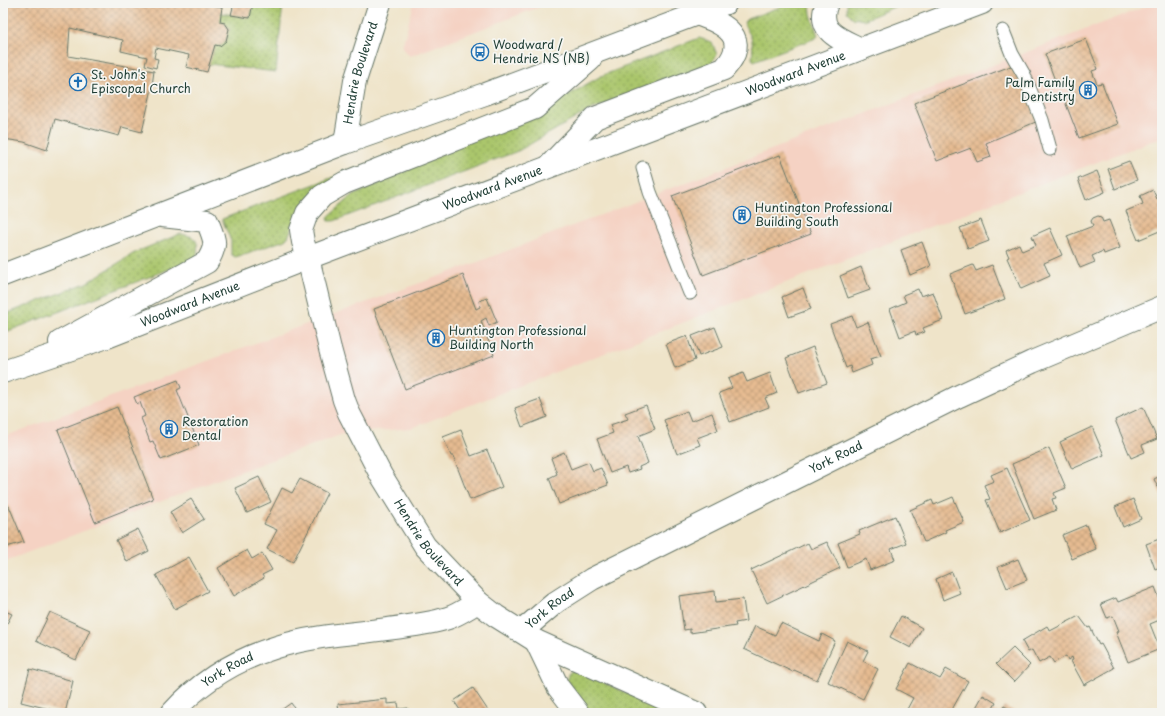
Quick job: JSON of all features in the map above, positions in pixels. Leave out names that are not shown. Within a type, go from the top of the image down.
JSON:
[{"type":"main road","name":"Hendrie Boulevard","points":[[345,143],[356,81],[380,3]]},
{"type":"main road","points":[[827,3],[824,20],[828,30],[861,49]]},
{"type":"main road","points":[[3,275],[345,143],[484,94],[722,4]]},
{"type":"main road","name":"Woodward Avenue","points":[[8,370],[107,337],[308,258],[975,5]]},
{"type":"main road","points":[[548,168],[595,118],[724,69],[730,62],[735,50],[736,40],[729,29],[713,19],[696,14]]},
{"type":"main road","name":"Hendrie Boulevard","points":[[600,51],[535,108],[344,183],[322,196],[307,213],[301,230],[344,400],[354,424],[381,475],[425,546],[478,602],[496,616],[529,636],[686,711]]},
{"type":"main road","points":[[8,370],[207,262],[214,251],[214,238],[207,221],[158,216]]},
{"type":"main road","name":"York Road","points":[[529,636],[556,602],[592,579],[959,396],[1032,362],[1162,307]]},
{"type":"main road","name":"York Road","points":[[172,713],[186,699],[216,675],[234,664],[277,647],[322,638],[425,623],[449,618],[478,602]]},
{"type":"main road","points":[[529,636],[558,687],[578,713]]},
{"type":"lane","points":[[1003,31],[1012,54],[1024,75],[1042,120],[1050,149]]},
{"type":"lane","points":[[643,168],[650,192],[690,293]]},
{"type":"shaded area","points":[[414,3],[550,3],[410,56],[402,47]]},
{"type":"shaded area","points":[[1155,3],[1162,3],[1162,137],[411,428],[343,434],[222,478],[3,562],[3,437],[478,262]]},
{"type":"green space","points":[[253,3],[283,3],[276,72],[209,64],[215,45],[220,46],[226,41],[229,29],[225,23],[220,22],[221,13],[250,18]]},
{"type":"green space","points":[[791,3],[810,3],[811,14],[818,36],[754,61],[752,59],[753,48],[751,37],[744,22],[747,19]]},
{"type":"green space","points":[[847,3],[903,3],[864,20],[853,18],[847,12]]},
{"type":"green space","points":[[699,38],[712,42],[717,55],[710,65],[590,110],[518,151],[334,221],[329,221],[328,217],[351,197],[375,185],[478,137],[535,114],[601,76]]},
{"type":"green space","points":[[355,169],[298,213],[288,237],[285,240],[239,256],[235,257],[231,254],[231,241],[222,219]]},
{"type":"green space","points":[[180,234],[195,239],[197,245],[197,255],[191,261],[3,333],[3,315],[86,283],[136,252]]},
{"type":"green space","points":[[576,670],[653,705],[656,710],[655,713],[590,713],[567,681],[568,674],[571,671]]},
{"type":"building","name":"St. John's Episcopal Church","points":[[6,3],[202,3],[222,7],[220,22],[225,23],[229,29],[226,41],[220,46],[215,45],[207,72],[186,67],[189,55],[156,48],[154,58],[158,59],[156,68],[145,65],[147,57],[121,51],[123,40],[70,28],[68,56],[154,71],[151,93],[142,132],[122,127],[119,136],[55,119],[47,150],[24,142],[3,139],[3,15]]},
{"type":"building","points":[[234,3],[253,3],[250,18],[231,15]]},
{"type":"building","name":"Palm Family Dentistry","points":[[1086,39],[1098,69],[1092,71],[1097,84],[1102,83],[1118,124],[1079,138],[1064,99],[1073,96],[1066,79],[1056,83],[1045,54]]},
{"type":"building","points":[[1016,64],[1038,121],[986,143],[991,157],[977,162],[971,148],[937,161],[914,103]]},
{"type":"building","name":"Huntington Professional Building South","points":[[780,155],[811,234],[703,275],[672,196]]},
{"type":"building","points":[[1129,161],[1137,180],[1115,189],[1108,169]]},
{"type":"building","points":[[1097,171],[1105,192],[1086,200],[1078,179]]},
{"type":"building","points":[[1153,190],[1157,199],[1162,197],[1162,230],[1138,240],[1126,211],[1143,204],[1140,196]]},
{"type":"building","points":[[1098,216],[1101,217],[1103,222],[1109,220],[1120,248],[1104,254],[1103,251],[1092,256],[1095,262],[1080,268],[1067,236],[1093,226],[1091,221],[1093,218]]},
{"type":"building","points":[[981,220],[989,241],[968,249],[960,228]]},
{"type":"building","points":[[1050,228],[1062,255],[1044,263],[1050,276],[1021,289],[1007,258],[1009,257],[1006,250],[1019,244],[1022,251],[1036,245],[1032,236]]},
{"type":"building","points":[[922,242],[931,266],[910,275],[901,250]]},
{"type":"building","points":[[973,265],[976,271],[992,265],[1005,299],[965,314],[950,274]]},
{"type":"building","points":[[861,267],[870,290],[848,298],[840,276]]},
{"type":"building","name":"Huntington Professional Building North","points":[[463,275],[476,309],[480,307],[479,301],[487,298],[497,322],[489,326],[486,318],[481,321],[494,355],[405,389],[374,309]]},
{"type":"building","points":[[803,288],[811,309],[789,317],[782,297]]},
{"type":"building","points":[[918,289],[921,296],[933,292],[943,320],[923,328],[925,332],[916,335],[915,331],[900,337],[890,309],[906,302],[903,295]]},
{"type":"building","points":[[852,316],[856,327],[868,322],[881,356],[870,359],[872,365],[852,373],[850,366],[846,368],[830,324]]},
{"type":"building","points":[[715,327],[723,347],[699,356],[692,336]]},
{"type":"building","points":[[687,336],[695,360],[675,368],[666,344]]},
{"type":"building","points":[[813,347],[827,383],[799,393],[786,358]]},
{"type":"building","points":[[743,373],[747,382],[770,373],[777,393],[765,398],[769,407],[730,422],[719,393],[732,388],[728,379]]},
{"type":"building","name":"Restoration Dental","points":[[178,380],[181,388],[177,390],[199,445],[161,460],[153,441],[150,442],[141,418],[145,416],[140,402],[137,404],[134,397]]},
{"type":"building","points":[[540,399],[547,417],[522,427],[515,408]]},
{"type":"building","points":[[646,405],[655,429],[638,436],[648,463],[639,467],[640,469],[628,473],[626,467],[610,473],[597,439],[613,433],[610,425],[628,419],[625,413]]},
{"type":"building","points":[[117,407],[153,499],[95,522],[58,430]]},
{"type":"building","points":[[1143,407],[1157,439],[1142,445],[1145,452],[1131,458],[1115,420]]},
{"type":"building","points":[[687,411],[691,421],[712,413],[718,430],[697,438],[700,445],[677,454],[664,420]]},
{"type":"building","points":[[1092,427],[1104,455],[1072,469],[1060,442]]},
{"type":"building","points":[[461,430],[471,456],[487,450],[502,487],[470,500],[453,456],[451,456],[443,437]]},
{"type":"building","points":[[1049,448],[1066,488],[1054,493],[1056,498],[1052,499],[1056,510],[1034,519],[1012,464]]},
{"type":"building","points":[[564,452],[571,469],[589,462],[593,471],[601,468],[608,485],[559,504],[549,478],[557,474],[551,458]]},
{"type":"building","points":[[1007,468],[1030,520],[1000,533],[986,500],[990,499],[984,485],[994,481],[991,475]]},
{"type":"building","points":[[1162,475],[1162,497],[1154,479]]},
{"type":"building","points":[[259,477],[271,502],[247,513],[235,488]]},
{"type":"building","points":[[300,479],[327,493],[293,562],[267,549],[277,530],[264,524],[282,488],[292,493]]},
{"type":"building","points":[[953,497],[964,522],[945,530],[946,532],[924,542],[910,510],[932,500],[934,505]]},
{"type":"building","points":[[191,499],[204,519],[182,533],[170,512]]},
{"type":"building","points":[[1133,499],[1141,519],[1123,527],[1115,507]]},
{"type":"building","points":[[3,504],[9,506],[24,542],[3,548]]},
{"type":"building","points":[[895,516],[906,543],[891,549],[895,560],[870,570],[866,559],[847,567],[838,543],[860,534],[859,531]]},
{"type":"building","points":[[1086,525],[1096,549],[1072,559],[1062,535]]},
{"type":"building","points":[[138,529],[149,551],[127,562],[116,540]]},
{"type":"building","points":[[1162,538],[1162,566],[1155,569],[1146,544]]},
{"type":"building","points":[[827,542],[840,568],[767,603],[751,570],[808,543],[811,549]]},
{"type":"building","points":[[247,550],[252,559],[262,553],[272,570],[262,575],[264,578],[234,596],[218,568]]},
{"type":"building","points":[[189,557],[208,591],[175,609],[156,575]]},
{"type":"building","points":[[1018,559],[1027,580],[1007,588],[998,567]]},
{"type":"building","points":[[952,572],[960,593],[943,600],[936,579]]},
{"type":"building","points":[[1155,587],[1162,605],[1162,619],[1150,624],[1160,649],[1128,662],[1116,632],[1119,631],[1113,616],[1107,618],[1101,604],[1116,598],[1118,602]]},
{"type":"building","points":[[715,591],[716,602],[743,599],[746,621],[735,623],[736,626],[690,633],[690,629],[684,630],[679,596]]},
{"type":"building","points":[[3,610],[12,614],[3,631]]},
{"type":"building","points":[[50,612],[90,630],[76,660],[36,641]]},
{"type":"building","points":[[901,616],[922,628],[911,648],[890,637]]},
{"type":"building","points":[[1079,616],[1088,628],[1090,627],[1099,645],[1101,644],[1114,668],[1084,685],[1071,661],[1073,660],[1072,657],[1068,660],[1066,656],[1054,663],[1050,657],[1039,663],[1032,650],[1028,652],[1022,641],[1047,626],[1050,631]]},
{"type":"building","points":[[781,623],[819,641],[822,634],[835,641],[817,680],[794,670],[793,672],[744,649],[755,626],[775,635]]},
{"type":"building","points":[[847,641],[868,651],[863,661],[878,669],[863,699],[828,682]]},
{"type":"building","points":[[1013,648],[1030,665],[1014,682],[996,664]]},
{"type":"building","points":[[910,663],[940,679],[946,669],[968,681],[950,713],[905,713],[913,698],[896,689]]},
{"type":"building","points":[[30,669],[73,681],[65,713],[21,702]]},
{"type":"building","points":[[473,688],[489,712],[462,713],[454,701]]},
{"type":"building","points":[[983,695],[996,703],[992,710],[999,713],[973,713]]},
{"type":"building","points":[[387,699],[387,704],[398,703],[399,709],[408,708],[408,713],[339,713],[338,704]]},
{"type":"building","points":[[291,703],[298,713],[277,713]]},
{"type":"building","points":[[1004,706],[1018,713],[1000,713]]},
{"type":"place","name":"Woodward / Hendrie NS (NB)","points":[[480,52]]},
{"type":"place","name":"St. John's Episcopal Church","points":[[78,82]]},
{"type":"place","name":"Palm Family Dentistry","points":[[1088,90]]},
{"type":"place","name":"Huntington Professional Building South","points":[[742,215]]},
{"type":"place","name":"Huntington Professional Building North","points":[[436,338]]},
{"type":"place","name":"Restoration Dental","points":[[169,429]]}]
